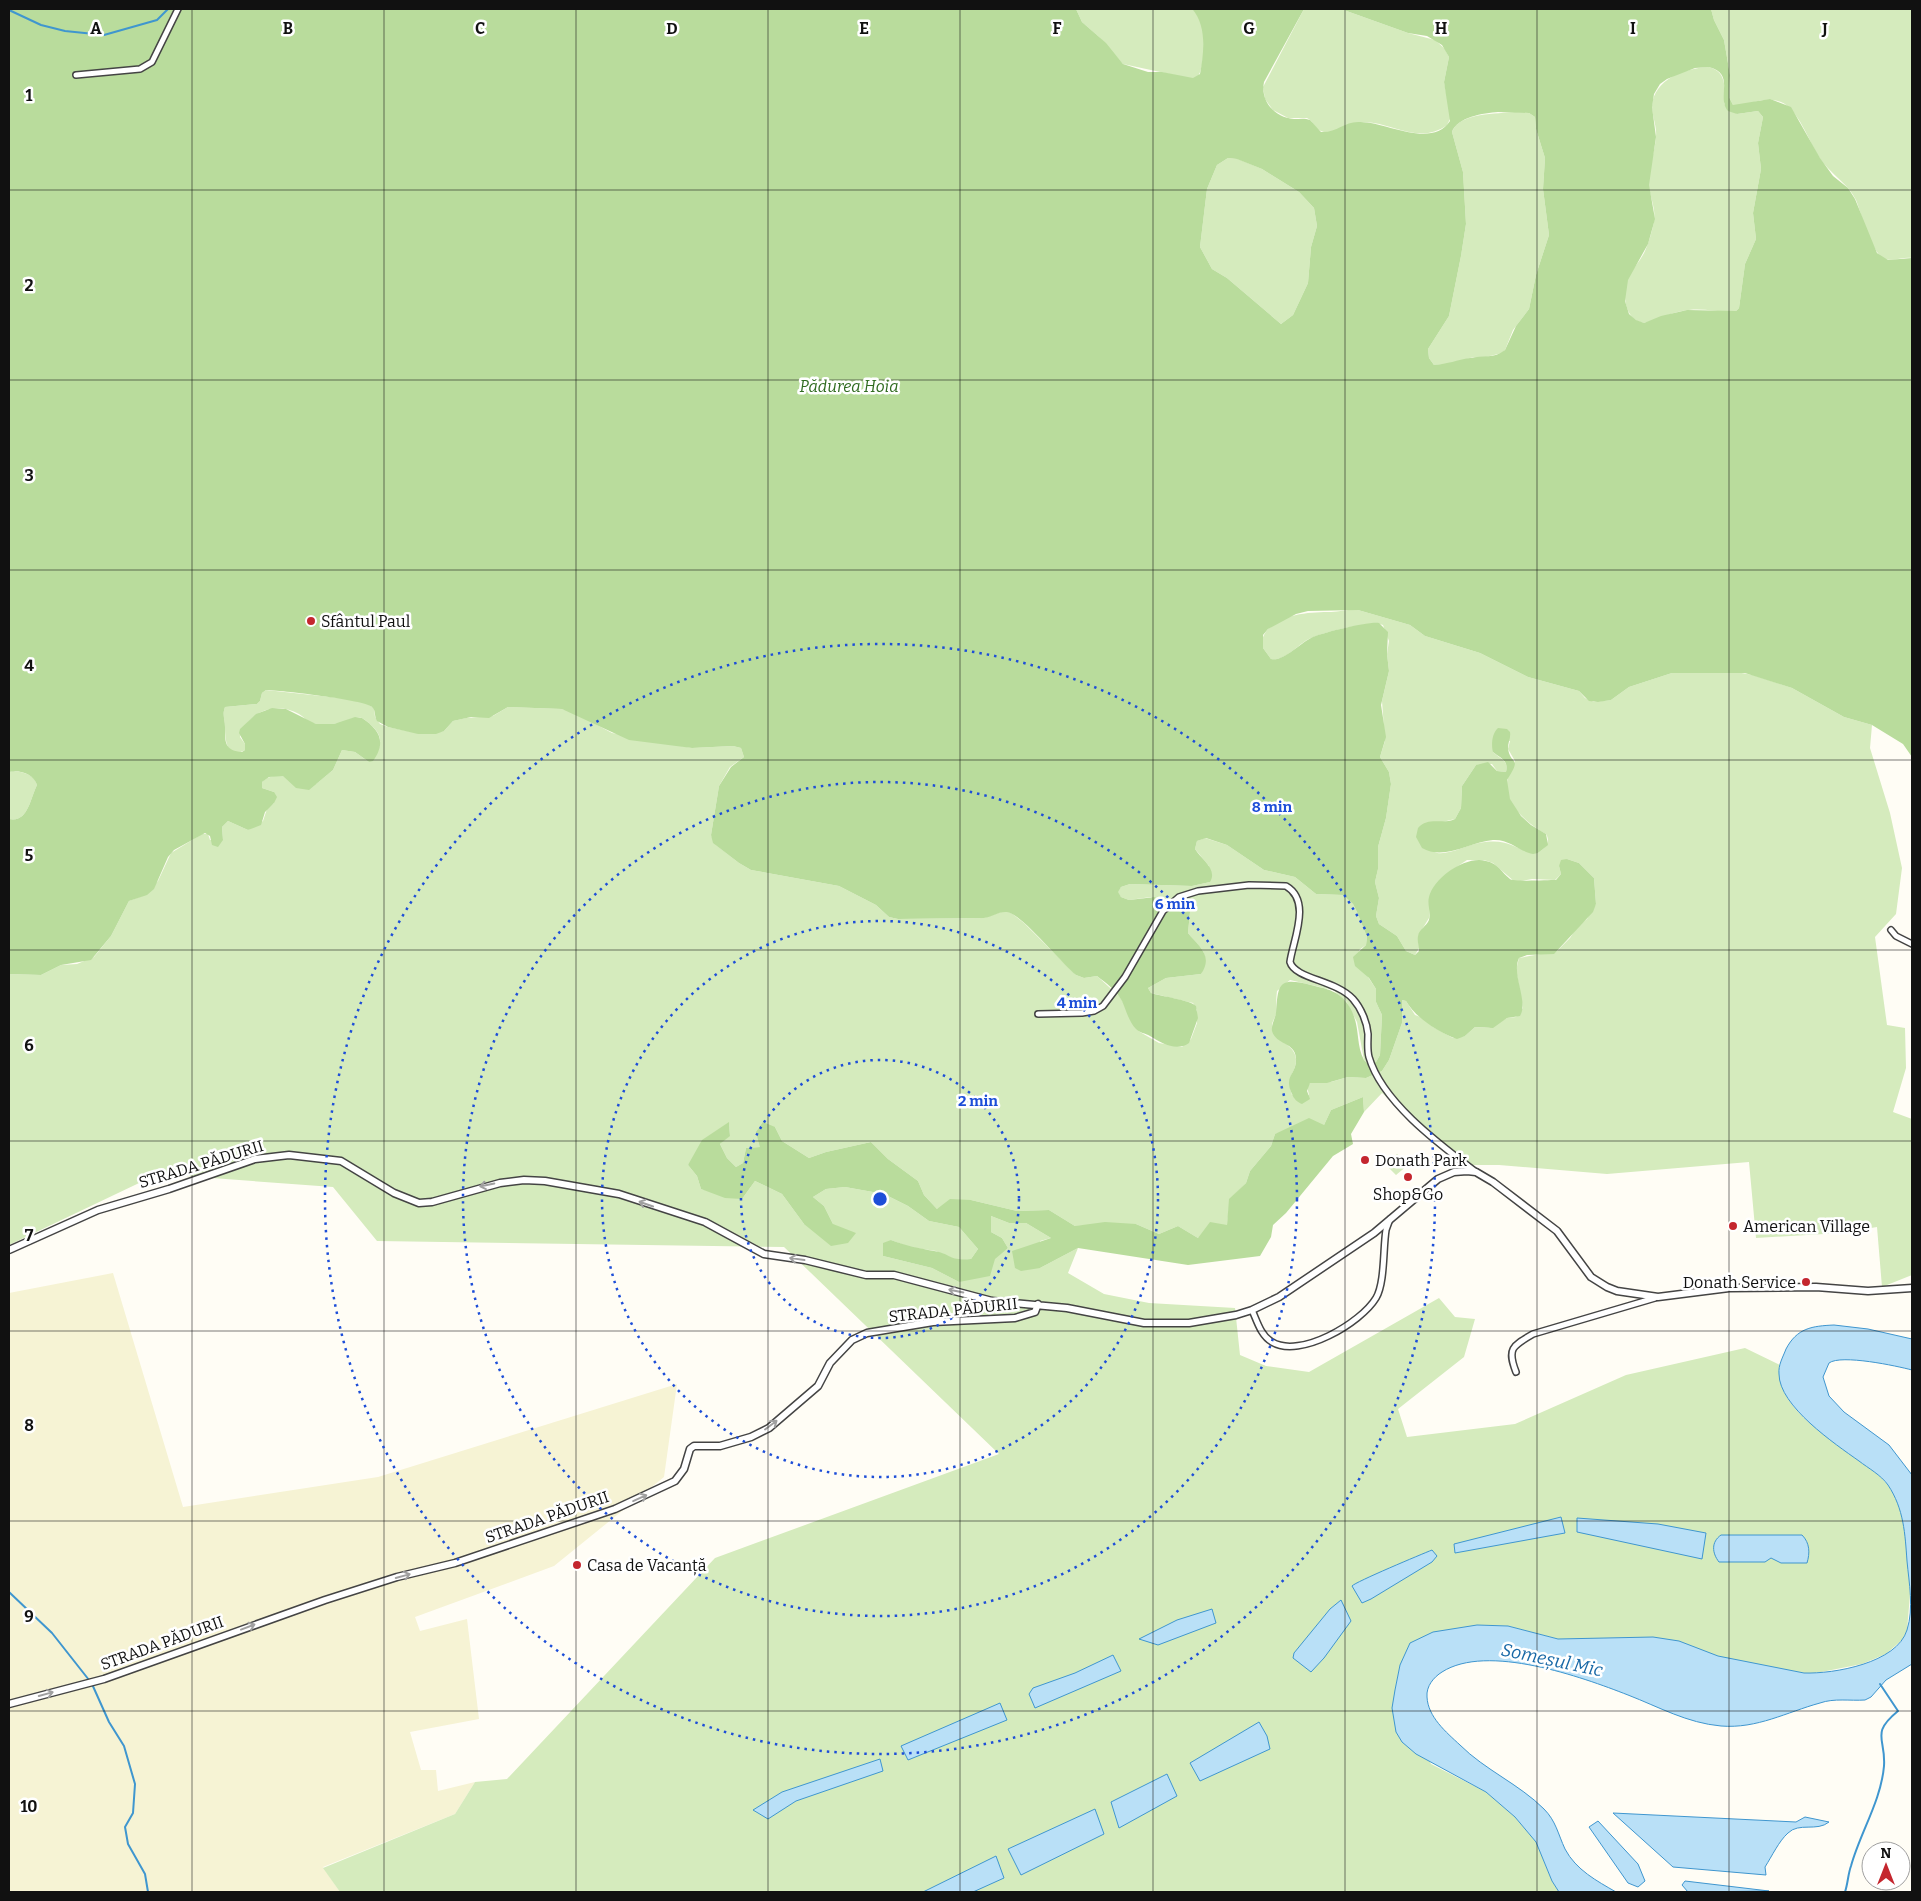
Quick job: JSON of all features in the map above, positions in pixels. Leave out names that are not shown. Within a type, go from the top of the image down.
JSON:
[{"type":"street","points":[[76,75],[140,69],[152,62],[178,9]]},
{"type":"street","points":[[1038,1014],[1082,1013],[1094,1011],[1103,1006],[1130,969],[1163,911],[1178,897],[1198,891],[1249,885],[1286,886],[1294,893],[1300,909],[1290,962],[1293,969],[1301,974],[1336,986],[1351,998],[1365,1022],[1369,1057],[1384,1088],[1393,1100],[1476,1172],[1493,1182],[1557,1231],[1585,1270],[1598,1283],[1617,1291],[1658,1297]]},
{"type":"street","points":[[1891,930],[1896,936],[1912,944]]},
{"type":"street","name":"STRADA PĂDURII","points":[[9,1250],[98,1210],[177,1186],[255,1159],[289,1155],[341,1161],[394,1193],[419,1203],[443,1199],[482,1186],[524,1180],[546,1181],[613,1193],[714,1225],[764,1254],[806,1260],[866,1275],[894,1275],[986,1299],[1038,1304],[1151,1324],[1213,1320],[1252,1310],[1305,1280],[1338,1256],[1358,1245],[1438,1179],[1458,1171],[1476,1172]]},
{"type":"street","points":[[1252,1310],[1261,1331],[1272,1342],[1288,1347],[1315,1343],[1343,1327],[1368,1309],[1377,1296],[1386,1230],[1390,1220]]},
{"type":"street","points":[[1516,1372],[1510,1357],[1511,1352],[1533,1334],[1658,1297],[1729,1288],[1816,1287],[1868,1291],[1912,1288]]},
{"type":"street","name":"STRADA PĂDURII","points":[[9,1704],[104,1679],[325,1600],[397,1577],[454,1563],[615,1509],[662,1488],[680,1476],[694,1446],[720,1446],[751,1437],[769,1428],[818,1386],[829,1365],[852,1340],[867,1333],[933,1322],[975,1322],[1022,1317],[1035,1312],[1038,1304]]},
{"type":"shaded area","points":[[113,1273],[183,1507],[378,1477],[677,1384],[664,1477],[554,1566],[415,1617],[420,1631],[467,1619],[479,1719],[410,1732],[421,1770],[436,1770],[438,1791],[475,1782],[455,1814],[323,1867],[340,1892],[9,1892],[9,1293]]},
{"type":"green space","name":"Pădurea Hoia","points":[[9,9],[1076,9],[1082,22],[1106,43],[1123,64],[1148,72],[1162,72],[1193,78],[1200,74],[1203,40],[1200,23],[1192,9],[1304,9],[1264,82],[1264,96],[1270,107],[1287,118],[1310,120],[1321,132],[1331,131],[1353,122],[1358,122],[1419,134],[1431,133],[1442,129],[1450,121],[1444,82],[1449,57],[1442,45],[1427,36],[1408,33],[1341,9],[1711,9],[1724,40],[1730,75],[1729,97],[1733,105],[1770,99],[1791,107],[1820,158],[1833,176],[1848,188],[1855,199],[1877,253],[1888,260],[1912,258],[1912,757],[1903,744],[1872,725],[1844,717],[1792,688],[1745,673],[1672,673],[1629,687],[1611,700],[1598,702],[1589,701],[1579,691],[1528,677],[1480,653],[1425,636],[1410,625],[1358,610],[1308,611],[1296,614],[1268,629],[1263,635],[1263,648],[1271,659],[1276,659],[1286,655],[1311,638],[1324,633],[1374,623],[1379,623],[1388,632],[1387,654],[1389,671],[1381,705],[1386,737],[1380,757],[1389,772],[1391,784],[1386,818],[1378,847],[1378,869],[1375,882],[1379,898],[1376,916],[1379,924],[1397,936],[1406,951],[1415,955],[1419,951],[1418,936],[1429,920],[1429,897],[1432,889],[1444,875],[1461,864],[1478,860],[1490,862],[1513,880],[1556,880],[1561,874],[1559,866],[1561,860],[1567,859],[1579,863],[1594,878],[1596,904],[1593,912],[1554,954],[1527,955],[1519,958],[1517,972],[1523,1003],[1520,1016],[1507,1018],[1493,1028],[1475,1027],[1465,1036],[1457,1039],[1428,1024],[1415,1013],[1406,1001],[1402,1000],[1402,1023],[1389,1060],[1382,1071],[1366,1078],[1348,1077],[1327,1083],[1310,1083],[1307,1091],[1310,1099],[1302,1104],[1293,1096],[1289,1083],[1296,1064],[1295,1053],[1289,1046],[1277,1039],[1272,1031],[1280,989],[1286,982],[1300,983],[1328,989],[1342,997],[1353,1013],[1361,1054],[1364,1060],[1367,1063],[1376,1062],[1380,1055],[1382,1015],[1376,1002],[1376,989],[1369,978],[1355,966],[1353,957],[1366,945],[1367,937],[1353,904],[1343,895],[1316,894],[1295,877],[1264,870],[1227,845],[1206,838],[1197,841],[1195,849],[1210,868],[1212,877],[1210,882],[1192,886],[1130,884],[1121,887],[1118,892],[1121,897],[1129,900],[1155,897],[1161,908],[1169,911],[1179,906],[1188,908],[1190,912],[1188,933],[1203,951],[1206,961],[1205,967],[1201,974],[1166,978],[1148,988],[1151,993],[1181,1000],[1196,1006],[1198,1018],[1189,1043],[1184,1046],[1174,1047],[1164,1044],[1138,1030],[1131,1023],[1120,997],[1111,987],[1097,976],[1084,978],[1076,975],[1031,929],[1007,912],[984,918],[898,919],[889,917],[876,905],[839,886],[751,870],[739,863],[713,843],[711,835],[719,786],[731,767],[744,757],[741,748],[733,746],[692,748],[629,740],[562,709],[508,707],[489,718],[471,717],[453,721],[444,731],[436,734],[418,734],[388,727],[377,721],[373,708],[366,704],[274,690],[266,690],[262,693],[257,704],[225,707],[226,741],[232,750],[242,752],[245,750],[245,744],[239,733],[240,729],[256,714],[272,708],[286,709],[316,724],[334,724],[355,717],[362,718],[377,731],[379,736],[380,748],[373,761],[369,762],[355,752],[342,750],[333,770],[309,790],[296,788],[283,776],[269,777],[262,782],[262,788],[274,792],[277,797],[265,812],[261,825],[248,830],[228,821],[222,827],[223,840],[218,847],[212,845],[210,836],[205,833],[174,850],[168,857],[154,889],[147,895],[129,901],[111,936],[91,960],[61,965],[41,975],[9,974],[9,819],[15,819],[24,814],[37,785],[33,778],[26,773],[9,772]],"holes":[[[1709,67],[1717,70],[1722,75],[1724,80],[1724,99],[1728,111],[1737,114],[1758,111],[1763,117],[1758,143],[1761,169],[1753,213],[1756,239],[1745,264],[1739,308],[1736,311],[1687,310],[1661,316],[1644,323],[1636,320],[1629,314],[1625,301],[1628,280],[1648,244],[1655,219],[1649,185],[1656,137],[1652,107],[1654,94],[1660,84],[1667,79],[1695,68]],[[1498,112],[1529,113],[1535,117],[1536,129],[1545,158],[1543,189],[1549,235],[1536,275],[1529,309],[1516,326],[1505,350],[1493,356],[1475,357],[1434,365],[1429,358],[1428,349],[1449,316],[1466,224],[1463,172],[1452,132],[1465,119]],[[1228,158],[1237,159],[1262,169],[1299,192],[1314,208],[1317,226],[1311,247],[1308,283],[1293,315],[1281,324],[1227,278],[1212,269],[1200,247],[1207,189],[1217,165]]]},
{"type":"green space","points":[[1076,9],[1192,9],[1200,18],[1204,40],[1200,73],[1197,78],[1188,78],[1123,64],[1099,37],[1082,22]]},
{"type":"green space","points":[[1304,9],[1341,9],[1408,33],[1435,40],[1445,49],[1449,57],[1444,82],[1451,117],[1447,125],[1437,131],[1417,133],[1375,123],[1359,122],[1336,131],[1326,132],[1319,130],[1307,118],[1288,118],[1273,110],[1265,99],[1263,87]]},
{"type":"green space","points":[[1711,9],[1912,9],[1912,258],[1890,260],[1878,254],[1870,240],[1853,194],[1823,163],[1793,111],[1781,102],[1774,100],[1733,105],[1729,97],[1730,75],[1724,40]]},
{"type":"green space","points":[[1709,67],[1715,69],[1724,81],[1724,104],[1737,114],[1758,111],[1763,117],[1758,143],[1761,169],[1753,213],[1756,239],[1745,264],[1739,308],[1736,311],[1683,311],[1644,323],[1637,321],[1628,311],[1625,290],[1629,276],[1645,251],[1654,222],[1654,209],[1649,181],[1656,136],[1652,106],[1654,97],[1658,89],[1672,77],[1690,70]]},
{"type":"green space","points":[[1515,112],[1529,113],[1535,117],[1536,129],[1545,158],[1543,189],[1549,235],[1536,275],[1529,309],[1513,330],[1502,353],[1482,358],[1473,357],[1452,364],[1434,365],[1429,358],[1428,349],[1449,316],[1466,224],[1463,172],[1452,132],[1456,125],[1471,117]]},
{"type":"green space","points":[[1228,158],[1238,159],[1262,169],[1299,192],[1314,208],[1317,226],[1311,247],[1308,283],[1293,315],[1281,324],[1227,278],[1212,269],[1200,247],[1207,189],[1217,165]]},
{"type":"green space","points":[[1355,610],[1410,625],[1425,636],[1480,653],[1528,677],[1579,691],[1585,698],[1594,702],[1611,700],[1629,687],[1672,673],[1736,672],[1753,675],[1792,688],[1844,717],[1872,725],[1870,748],[1890,813],[1902,868],[1896,914],[1875,937],[1887,1025],[1905,1028],[1906,1068],[1893,1112],[1912,1119],[1912,1275],[1882,1287],[1877,1227],[1841,1233],[1756,1238],[1749,1162],[1607,1174],[1499,1165],[1463,1165],[1382,1093],[1364,1112],[1363,1097],[1331,1110],[1324,1125],[1275,1134],[1271,1146],[1250,1171],[1246,1183],[1230,1199],[1227,1225],[1198,1238],[1178,1226],[1159,1234],[1136,1224],[1075,1226],[1049,1210],[1017,1211],[971,1200],[937,1209],[924,1195],[918,1181],[888,1159],[871,1142],[826,1152],[809,1158],[782,1141],[775,1127],[760,1147],[746,1148],[743,1163],[736,1167],[727,1158],[720,1144],[730,1135],[729,1123],[688,1165],[697,1176],[701,1189],[742,1199],[755,1181],[782,1194],[804,1224],[833,1224],[824,1206],[813,1197],[826,1189],[845,1187],[884,1194],[908,1206],[929,1221],[959,1227],[978,1249],[971,1259],[954,1260],[936,1251],[909,1247],[891,1240],[883,1256],[932,1268],[959,1282],[1008,1248],[1002,1238],[991,1232],[991,1216],[1009,1223],[1026,1223],[1051,1238],[1040,1241],[1040,1268],[1078,1248],[1068,1273],[1104,1294],[1149,1303],[1235,1308],[1240,1355],[1266,1366],[1309,1372],[1439,1298],[1455,1317],[1475,1319],[1464,1357],[1398,1409],[1407,1437],[1515,1424],[1626,1375],[1745,1348],[1780,1365],[1781,1384],[1789,1401],[1803,1417],[1874,1471],[1893,1493],[1905,1526],[1910,1594],[1907,1631],[1902,1640],[1886,1654],[1862,1664],[1816,1673],[1804,1673],[1558,1639],[1508,1626],[1477,1625],[1400,1665],[1395,1690],[1431,1764],[1486,1792],[1515,1817],[1536,1842],[1552,1881],[1559,1892],[340,1892],[323,1868],[455,1814],[475,1782],[507,1779],[715,1558],[999,1454],[784,1247],[377,1241],[333,1187],[158,1174],[9,1245],[9,974],[41,975],[61,965],[77,964],[94,957],[111,936],[129,901],[142,896],[158,881],[171,853],[202,834],[208,834],[210,840],[223,840],[222,827],[228,821],[248,830],[263,821],[267,809],[274,803],[274,792],[262,788],[262,782],[267,778],[281,776],[316,784],[333,770],[342,750],[355,752],[369,762],[380,744],[378,733],[362,718],[353,718],[337,724],[316,724],[299,714],[281,708],[264,711],[249,721],[240,737],[245,744],[245,750],[234,752],[230,750],[226,742],[225,707],[257,704],[262,693],[266,690],[349,699],[366,703],[374,708],[375,717],[380,724],[422,734],[444,731],[453,721],[493,716],[508,707],[562,709],[571,711],[612,733],[692,748],[733,746],[741,748],[744,757],[730,767],[719,786],[711,835],[716,845],[739,863],[751,870],[839,886],[876,905],[889,917],[898,919],[984,918],[1001,912],[1010,912],[1024,923],[1076,975],[1084,978],[1097,976],[1120,997],[1140,1032],[1159,1043],[1182,1047],[1191,1039],[1197,1023],[1197,1010],[1193,1003],[1151,993],[1148,988],[1166,978],[1201,974],[1205,960],[1204,955],[1203,951],[1188,933],[1190,912],[1175,907],[1165,911],[1159,902],[1151,897],[1129,900],[1121,897],[1117,892],[1121,887],[1130,884],[1192,886],[1210,882],[1209,866],[1195,849],[1197,841],[1205,838],[1227,845],[1264,870],[1295,877],[1316,894],[1343,895],[1353,904],[1367,937],[1366,945],[1359,950],[1366,974],[1376,989],[1376,1002],[1382,1015],[1380,1055],[1376,1062],[1367,1063],[1364,1060],[1357,1022],[1346,1001],[1333,990],[1290,980],[1277,991],[1276,1014],[1272,1025],[1276,1035],[1295,1054],[1296,1064],[1290,1079],[1292,1095],[1309,1095],[1307,1086],[1310,1083],[1331,1082],[1348,1077],[1366,1078],[1382,1071],[1389,1060],[1402,1023],[1402,1000],[1406,1001],[1415,1015],[1423,1018],[1433,1027],[1453,1038],[1465,1036],[1475,1027],[1489,1028],[1507,1018],[1516,1017],[1523,1008],[1516,970],[1519,958],[1557,951],[1570,938],[1577,927],[1587,919],[1596,904],[1594,878],[1579,863],[1567,859],[1559,866],[1561,874],[1555,880],[1532,879],[1515,882],[1493,863],[1484,860],[1467,860],[1452,870],[1431,892],[1429,918],[1418,936],[1419,948],[1415,955],[1406,951],[1397,936],[1379,924],[1376,916],[1379,898],[1375,882],[1378,869],[1378,847],[1386,818],[1391,784],[1389,772],[1380,757],[1385,741],[1382,701],[1389,671],[1387,654],[1389,641],[1383,625],[1368,624],[1322,634],[1307,640],[1285,656],[1276,659],[1271,659],[1263,648],[1262,640],[1266,631],[1273,625],[1291,616]],"holes":[[[1493,739],[1510,741],[1508,749],[1515,761],[1507,780],[1509,799],[1525,819],[1546,834],[1548,840],[1546,845],[1538,853],[1498,842],[1474,844],[1444,853],[1434,852],[1442,822],[1455,819],[1461,808],[1462,786],[1476,765],[1492,764],[1497,771],[1506,772],[1505,762],[1493,752]]]},
{"type":"green space","points":[[1498,728],[1507,729],[1510,732],[1508,748],[1515,764],[1507,780],[1510,799],[1521,816],[1546,834],[1548,845],[1538,853],[1533,854],[1499,840],[1484,841],[1457,850],[1439,853],[1422,848],[1416,837],[1418,828],[1426,822],[1455,819],[1461,808],[1462,786],[1476,765],[1488,762],[1497,771],[1506,772],[1505,762],[1492,749],[1493,736]]},
{"type":"green space","points":[[13,771],[31,776],[37,785],[24,814],[15,819],[9,819],[9,772]]},
{"type":"green space","points":[[1363,1097],[1364,1112],[1351,1134],[1353,1144],[1333,1156],[1286,1213],[1273,1225],[1271,1237],[1260,1256],[1188,1265],[1078,1248],[1040,1268],[1021,1271],[1015,1268],[1012,1251],[1051,1238],[1026,1223],[1009,1223],[991,1216],[991,1232],[1002,1238],[1008,1248],[995,1259],[990,1276],[959,1282],[932,1268],[883,1256],[883,1243],[891,1240],[912,1247],[940,1252],[958,1259],[971,1259],[978,1249],[959,1227],[929,1221],[908,1206],[884,1194],[845,1187],[826,1189],[813,1197],[824,1206],[833,1224],[856,1233],[848,1243],[831,1246],[804,1224],[782,1194],[755,1181],[742,1199],[725,1198],[701,1189],[697,1176],[688,1165],[702,1140],[729,1122],[730,1136],[720,1144],[727,1158],[736,1167],[743,1163],[746,1148],[760,1147],[756,1132],[763,1122],[775,1127],[782,1141],[809,1158],[826,1152],[871,1142],[888,1159],[918,1181],[924,1195],[937,1209],[950,1199],[971,1200],[1017,1211],[1049,1210],[1075,1226],[1105,1222],[1136,1224],[1159,1234],[1178,1226],[1198,1238],[1210,1222],[1227,1225],[1229,1199],[1246,1183],[1250,1171],[1271,1146],[1275,1134],[1309,1118],[1324,1125],[1331,1110]]},
{"type":"green space","points":[[1397,1154],[1408,1165],[1396,1175],[1386,1165]]},
{"type":"water","name":"Someșul Mic","points":[[1834,1325],[1868,1329],[1912,1339],[1912,1370],[1857,1360],[1845,1360],[1829,1363],[1823,1377],[1829,1396],[1844,1412],[1889,1445],[1912,1475],[1912,1664],[1886,1680],[1871,1697],[1865,1700],[1825,1701],[1772,1719],[1734,1726],[1696,1722],[1586,1680],[1535,1666],[1484,1661],[1461,1664],[1442,1672],[1431,1682],[1427,1693],[1428,1704],[1434,1718],[1470,1754],[1524,1792],[1544,1809],[1551,1818],[1565,1849],[1575,1863],[1587,1874],[1616,1892],[1559,1892],[1552,1881],[1536,1842],[1515,1817],[1486,1792],[1416,1754],[1402,1742],[1396,1732],[1392,1708],[1400,1665],[1410,1643],[1433,1632],[1477,1625],[1508,1626],[1558,1639],[1653,1637],[1679,1641],[1718,1656],[1804,1673],[1847,1669],[1878,1658],[1891,1651],[1901,1641],[1907,1630],[1910,1613],[1910,1596],[1901,1512],[1888,1485],[1882,1478],[1836,1445],[1810,1423],[1788,1399],[1781,1386],[1780,1364],[1790,1342],[1800,1332],[1812,1327]]},
{"type":"water","points":[[1561,1517],[1565,1533],[1455,1553],[1454,1544]]},
{"type":"water","points":[[1577,1518],[1658,1524],[1706,1533],[1702,1559],[1577,1532]]},
{"type":"water","points":[[1721,1535],[1802,1535],[1807,1541],[1809,1556],[1807,1563],[1781,1563],[1771,1558],[1765,1562],[1719,1562],[1715,1555],[1714,1544]]},
{"type":"water","points":[[1432,1550],[1437,1556],[1432,1562],[1362,1603],[1352,1586]]},
{"type":"water","points":[[1341,1600],[1351,1621],[1324,1658],[1311,1672],[1293,1658],[1294,1653],[1330,1609]]},
{"type":"water","points":[[1212,1609],[1216,1623],[1158,1645],[1139,1639],[1177,1620]]},
{"type":"water","points":[[1113,1655],[1121,1671],[1035,1708],[1029,1694],[1033,1688],[1075,1673]]},
{"type":"water","points":[[1000,1703],[1007,1720],[908,1760],[901,1746]]},
{"type":"water","points":[[1259,1722],[1267,1736],[1270,1749],[1200,1781],[1190,1763]]},
{"type":"water","points":[[880,1759],[883,1771],[796,1801],[768,1819],[753,1810],[782,1792]]},
{"type":"water","points":[[1167,1774],[1177,1796],[1119,1828],[1111,1802]]},
{"type":"water","points":[[1095,1809],[1104,1834],[1021,1875],[1008,1849]]},
{"type":"water","points":[[1613,1813],[1796,1822],[1805,1817],[1829,1822],[1819,1826],[1797,1828],[1788,1833],[1765,1867],[1766,1875],[1673,1867]]},
{"type":"water","points":[[1598,1821],[1638,1864],[1645,1881],[1638,1887],[1628,1883],[1589,1827]]},
{"type":"water","points":[[996,1856],[1004,1878],[973,1892],[923,1892]]},
{"type":"water","points":[[1685,1881],[1769,1891],[1688,1892],[1682,1885]]},
{"type":"waterway","points":[[9,10],[41,25],[65,31],[104,35],[157,20],[168,9]]},
{"type":"waterway","points":[[9,1592],[52,1633],[89,1680]]},
{"type":"waterway","points":[[92,1684],[109,1722],[124,1746],[135,1784],[133,1813],[125,1827],[128,1844],[145,1874],[148,1892]]},
{"type":"waterway","points":[[1845,1892],[1850,1869],[1875,1804],[1882,1779],[1884,1766],[1882,1731],[1884,1725],[1898,1711],[1880,1684]]},
{"type":"place","name":"Sfântul Paul","points":[[311,621]]},
{"type":"place","name":"Donath Park","points":[[1365,1160]]},
{"type":"place","name":"Shop&Go","points":[[1408,1177]]},
{"type":"place","name":"American Village","points":[[1733,1226]]},
{"type":"place","name":"Donath Service","points":[[1806,1282]]},
{"type":"place","name":"Casa de Vacanță","points":[[577,1565]]}]
